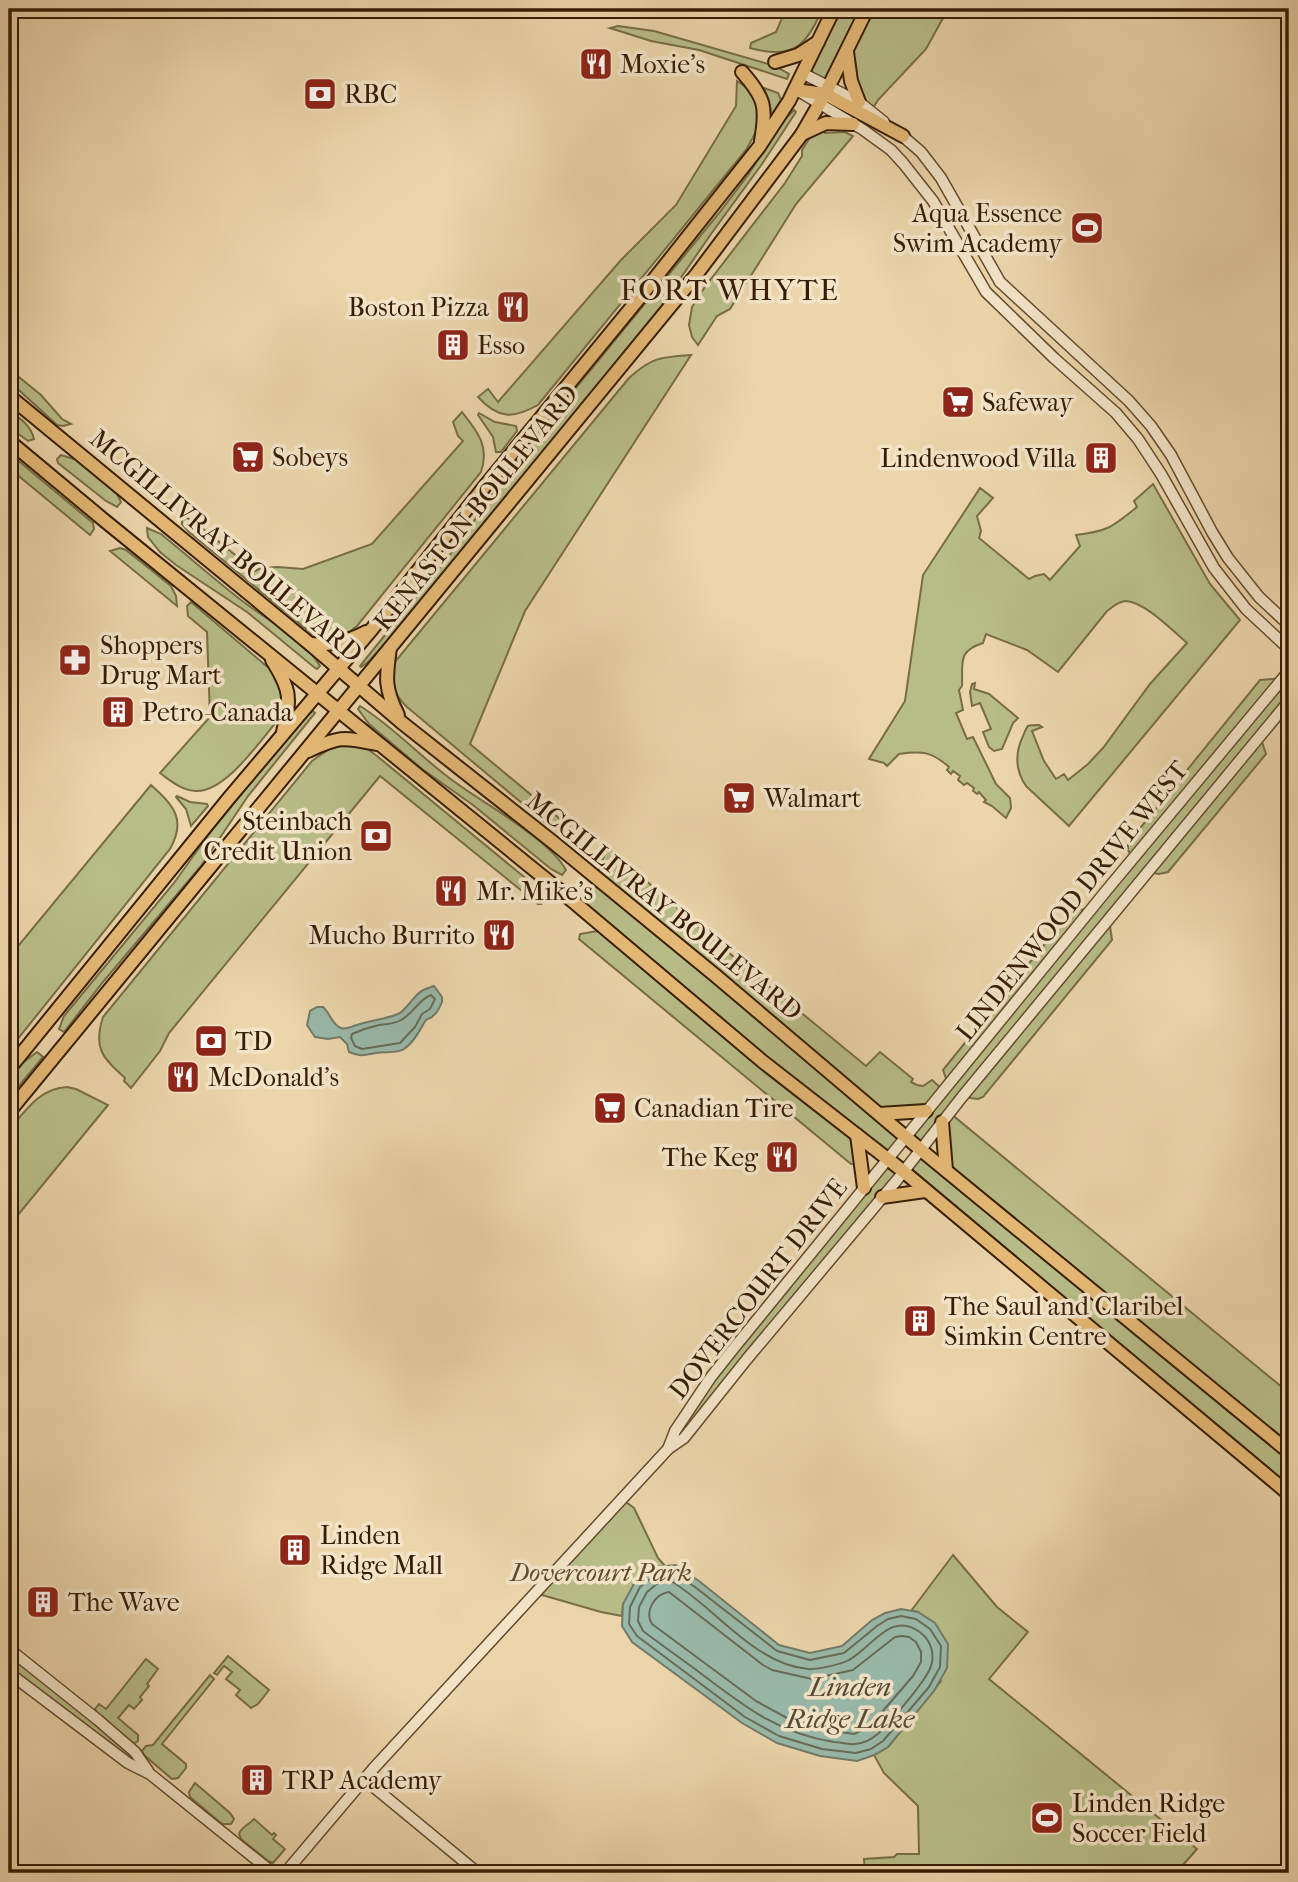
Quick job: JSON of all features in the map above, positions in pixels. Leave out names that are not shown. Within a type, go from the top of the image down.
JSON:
[{"type":"main road","name":"KENASTON BOULEVARD","points":[[9,1069],[283,733],[372,629],[759,148],[804,74],[834,9]]},
{"type":"main road","name":"KENASTON BOULEVARD","points":[[9,1112],[679,297],[802,134],[825,95],[867,9]]},
{"type":"main road","points":[[775,62],[798,55],[819,42]]},
{"type":"main road","points":[[847,51],[851,81],[859,102]]},
{"type":"main road","points":[[742,72],[763,102],[765,113],[759,148]]},
{"type":"main road","points":[[795,90],[825,95],[903,136]]},
{"type":"main road","points":[[802,134],[826,124],[853,124]]},
{"type":"main road","name":"MCGILLIVRAY BOULEVARD","points":[[9,396],[401,722],[716,976],[921,1150],[1289,1452]]},
{"type":"main road","name":"MCGILLIVRAY BOULEVARD","points":[[9,441],[569,898],[757,1057],[903,1171],[1289,1494]]},
{"type":"main road","points":[[310,644],[336,644],[372,629]]},
{"type":"main road","points":[[390,647],[386,681],[390,699],[401,722]]},
{"type":"main road","points":[[267,651],[289,694],[283,733]]},
{"type":"main road","points":[[304,753],[344,737],[380,745]]},
{"type":"main road","points":[[879,1114],[926,1111]]},
{"type":"main road","points":[[942,1122],[946,1170]]},
{"type":"main road","points":[[857,1135],[864,1188]]},
{"type":"main road","points":[[882,1197],[925,1191]]},
{"type":"street","points":[[804,74],[853,124],[891,150],[913,174],[933,201],[986,292],[1116,413],[1138,439],[1214,568],[1246,609],[1289,649]]},
{"type":"street","points":[[825,95],[859,102],[921,152],[941,178],[1000,282],[1129,401],[1151,426],[1171,455],[1228,558],[1259,597],[1289,625]]},
{"type":"street","name":"LINDENWOOD DRIVE WEST","points":[[888,1159],[1289,671]]},
{"type":"street","name":"LINDENWOOD DRIVE WEST","points":[[903,1171],[1289,701]]},
{"type":"street","name":"DOVERCOURT DRIVE","points":[[668,1449],[675,1431],[711,1377],[888,1159]]},
{"type":"street","name":"DOVERCOURT DRIVE","points":[[285,1873],[364,1779],[449,1685],[668,1449],[684,1438],[903,1171]]},
{"type":"street","points":[[9,1649],[135,1752],[150,1774]]},
{"type":"street","points":[[9,1673],[128,1763],[150,1774],[273,1873]]},
{"type":"street","points":[[364,1779],[478,1873]]},
{"type":"green space","points":[[786,9],[822,9],[804,41],[796,47],[777,52],[750,48],[751,43],[776,32]]},
{"type":"green space","points":[[834,9],[948,9],[926,49],[871,111],[859,102],[847,52],[829,86],[804,74]]},
{"type":"green space","points":[[618,26],[654,31],[775,66],[789,74],[787,79],[699,50],[651,41],[610,28]]},
{"type":"green space","points":[[737,81],[750,90],[761,104],[756,132],[746,150],[538,405],[513,414],[492,410],[478,397],[488,389],[498,402],[621,260],[676,205],[736,106]]},
{"type":"green space","points":[[764,88],[778,93],[781,100],[771,116],[769,103]]},
{"type":"green space","points":[[794,110],[796,112],[762,164],[660,308],[394,634],[361,667],[453,551],[515,462],[720,212],[784,120]]},
{"type":"green space","points":[[824,129],[825,133],[845,132],[853,136],[796,204],[730,309],[717,316],[698,345],[692,337],[689,325],[692,307],[785,183],[809,139]]},
{"type":"green space","points":[[691,355],[525,611],[470,744],[576,834],[561,832],[547,824],[407,707],[394,687],[394,663],[629,378],[657,359]]},
{"type":"green space","points":[[9,369],[41,395],[62,419],[71,424],[57,425],[9,381]]},
{"type":"green space","points":[[9,410],[21,419],[34,439],[28,441],[9,427]]},
{"type":"green space","points":[[462,412],[477,432],[483,447],[481,472],[357,626],[342,635],[324,638],[312,634],[182,524],[182,515],[196,523],[255,571],[278,567],[303,569],[372,544],[463,441],[453,422]]},
{"type":"green space","points":[[479,413],[495,422],[516,426],[517,431],[501,452],[496,452],[493,437]]},
{"type":"green space","points":[[9,453],[93,523],[94,529],[90,535],[9,468]]},
{"type":"green space","points":[[61,455],[77,460],[117,494],[121,502],[117,507],[58,463],[57,459]]},
{"type":"green space","points":[[1153,484],[1210,584],[1240,620],[1069,826],[1022,780],[1017,761],[1020,742],[1028,726],[1042,727],[1032,731],[1044,761],[1056,779],[1064,774],[1068,780],[1103,748],[1150,684],[1187,643],[1158,618],[1134,603],[1120,602],[1107,611],[1058,672],[1027,650],[986,634],[983,643],[965,654],[962,686],[959,690],[963,710],[956,713],[967,739],[973,737],[996,784],[1010,798],[1011,808],[1006,818],[984,802],[986,800],[979,792],[977,794],[973,791],[974,788],[958,780],[960,776],[953,771],[951,774],[947,770],[949,767],[931,755],[899,754],[887,766],[869,759],[905,701],[923,575],[980,488],[993,498],[977,516],[981,531],[979,538],[1029,579],[1044,574],[1050,580],[1080,546],[1076,535],[1096,532],[1115,524],[1137,507],[1134,501]]},
{"type":"green space","points":[[147,528],[161,534],[241,600],[295,638],[320,666],[315,668],[247,612],[176,565],[160,552],[148,537]]},
{"type":"green space","points":[[120,548],[171,586],[177,606],[110,551]]},
{"type":"green space","points":[[191,602],[271,670],[284,692],[282,712],[278,720],[251,753],[218,784],[195,791],[181,787],[160,773],[210,717],[207,632],[188,616],[187,606]]},
{"type":"green space","points":[[1289,671],[1289,701],[1260,736],[1266,754],[1168,872],[1148,872],[1109,919],[1112,940],[983,1097],[962,1097],[950,1113],[1289,1393],[1289,1494],[903,1172],[668,1449],[711,1377],[888,1159],[858,1135],[862,1163],[851,1164],[579,939],[580,934],[603,930],[578,907],[596,878],[607,847],[742,964],[866,1066],[880,1052],[913,1079],[911,1082],[923,1086],[932,1080],[943,1090],[948,1084],[943,1070],[1073,909],[1091,910],[1133,859],[1128,843],[1260,680],[1283,678]],"holes":[[[925,1112],[906,1136],[880,1114]],[[942,1123],[946,1169],[921,1150]],[[906,1136],[921,1150],[903,1171],[888,1159]]]},
{"type":"green space","points":[[975,683],[974,689],[989,694],[1018,718],[1013,723],[1002,749],[994,751],[989,747],[983,732],[991,729],[980,703],[972,706],[970,692],[972,684]]},
{"type":"green space","points":[[360,706],[448,777],[544,845],[566,870],[562,875],[422,769],[369,724],[358,709]]},
{"type":"green space","points":[[313,711],[315,713],[248,796],[201,866],[64,1032],[59,1029],[64,1016],[174,883],[212,830],[305,717]]},
{"type":"green space","points":[[353,744],[366,748],[377,756],[529,881],[536,889],[541,904],[380,776],[169,1033],[160,1051],[131,1088],[102,1051],[99,1037],[103,1017],[312,761],[332,747]]},
{"type":"green space","points":[[151,785],[166,799],[175,813],[177,829],[170,849],[9,1050],[9,957]]},
{"type":"green space","points":[[177,796],[208,806],[191,826],[186,809]]},
{"type":"green space","points":[[37,1052],[43,1057],[9,1098],[9,1080],[21,1064]]},
{"type":"green space","points":[[67,1087],[108,1105],[9,1226],[9,1130],[41,1096],[57,1088]]},
{"type":"green space","name":"Dovercourt Park","points":[[622,1499],[634,1508],[658,1558],[665,1566],[653,1567],[623,1604],[622,1616],[535,1593]]},
{"type":"green space","points":[[953,1555],[997,1607],[1028,1632],[989,1679],[1197,1849],[1176,1873],[865,1873],[864,1859],[919,1854],[918,1806],[884,1773],[874,1755],[888,1747],[941,1681],[918,1612],[911,1611]]},
{"type":"green space","points":[[9,1649],[98,1720],[150,1774],[9,1673]]},
{"type":"green space","points":[[228,1656],[269,1690],[258,1704],[251,1708],[236,1695],[240,1690],[226,1679],[232,1672],[224,1666],[217,1675],[214,1673]]},
{"type":"green space","points":[[146,1659],[158,1669],[140,1697],[142,1700],[134,1709],[129,1705],[118,1718],[138,1735],[138,1741],[133,1744],[95,1709],[99,1704],[106,1709]]},
{"type":"green space","points":[[210,1675],[214,1679],[162,1744],[186,1764],[178,1778],[172,1779],[142,1751],[146,1746],[153,1745]]},
{"type":"green space","points":[[195,1783],[230,1813],[234,1819],[231,1824],[222,1824],[190,1797],[189,1792]]},
{"type":"green space","points":[[254,1819],[272,1835],[274,1833],[276,1835],[273,1839],[285,1849],[273,1863],[241,1839],[240,1832]]},
{"type":"water","points":[[434,986],[442,997],[439,1008],[426,1020],[410,1044],[401,1051],[356,1055],[349,1052],[347,1044],[340,1037],[315,1037],[307,1025],[310,1011],[317,1007],[323,1007],[336,1025],[343,1028],[390,1017],[403,1011],[421,992]]},
{"type":"water","name":"Linden Ridge Lake","points":[[676,1565],[779,1645],[810,1653],[842,1646],[872,1620],[885,1613],[901,1609],[918,1612],[935,1623],[948,1644],[947,1668],[934,1691],[888,1747],[874,1755],[857,1761],[820,1756],[777,1743],[742,1723],[632,1642],[622,1626],[623,1604],[635,1582],[653,1567]]},
{"type":"place","name":"Moxie's","points":[[596,64]]},
{"type":"place","name":"RBC","points":[[320,94]]},
{"type":"place","name":"Aqua Essence Swim Academy","points":[[1087,228]]},
{"type":"place","name":"Boston Pizza","points":[[513,307]]},
{"type":"place","name":"Esso","points":[[453,345]]},
{"type":"place","name":"Safeway","points":[[958,402]]},
{"type":"place","name":"Sobeys","points":[[248,457]]},
{"type":"place","name":"Lindenwood Villa","points":[[1101,458]]},
{"type":"place","name":"Shoppers Drug Mart","points":[[75,660]]},
{"type":"place","name":"Petro-Canada","points":[[118,712]]},
{"type":"place","name":"Walmart","points":[[739,798]]},
{"type":"place","name":"Steinbach Credit Union","points":[[376,836]]},
{"type":"place","name":"Mr. Mike's","points":[[451,891]]},
{"type":"place","name":"Mucho Burrito","points":[[499,935]]},
{"type":"place","name":"TD","points":[[211,1041]]},
{"type":"place","name":"McDonald's","points":[[183,1077]]},
{"type":"place","name":"Canadian Tire","points":[[610,1108]]},
{"type":"place","name":"The Keg","points":[[782,1157]]},
{"type":"place","name":"The Saul and Claribel Simkin Centre","points":[[920,1321]]},
{"type":"place","name":"Linden Ridge Mall","points":[[295,1550]]},
{"type":"place","name":"The Wave","points":[[43,1602]]},
{"type":"place","name":"TRP Academy","points":[[257,1780]]},
{"type":"place","name":"Linden Ridge Soccer Field","points":[[1047,1818]]},
{"type":"district","name":"FORT WHYTE","points":[[730,290]]}]
